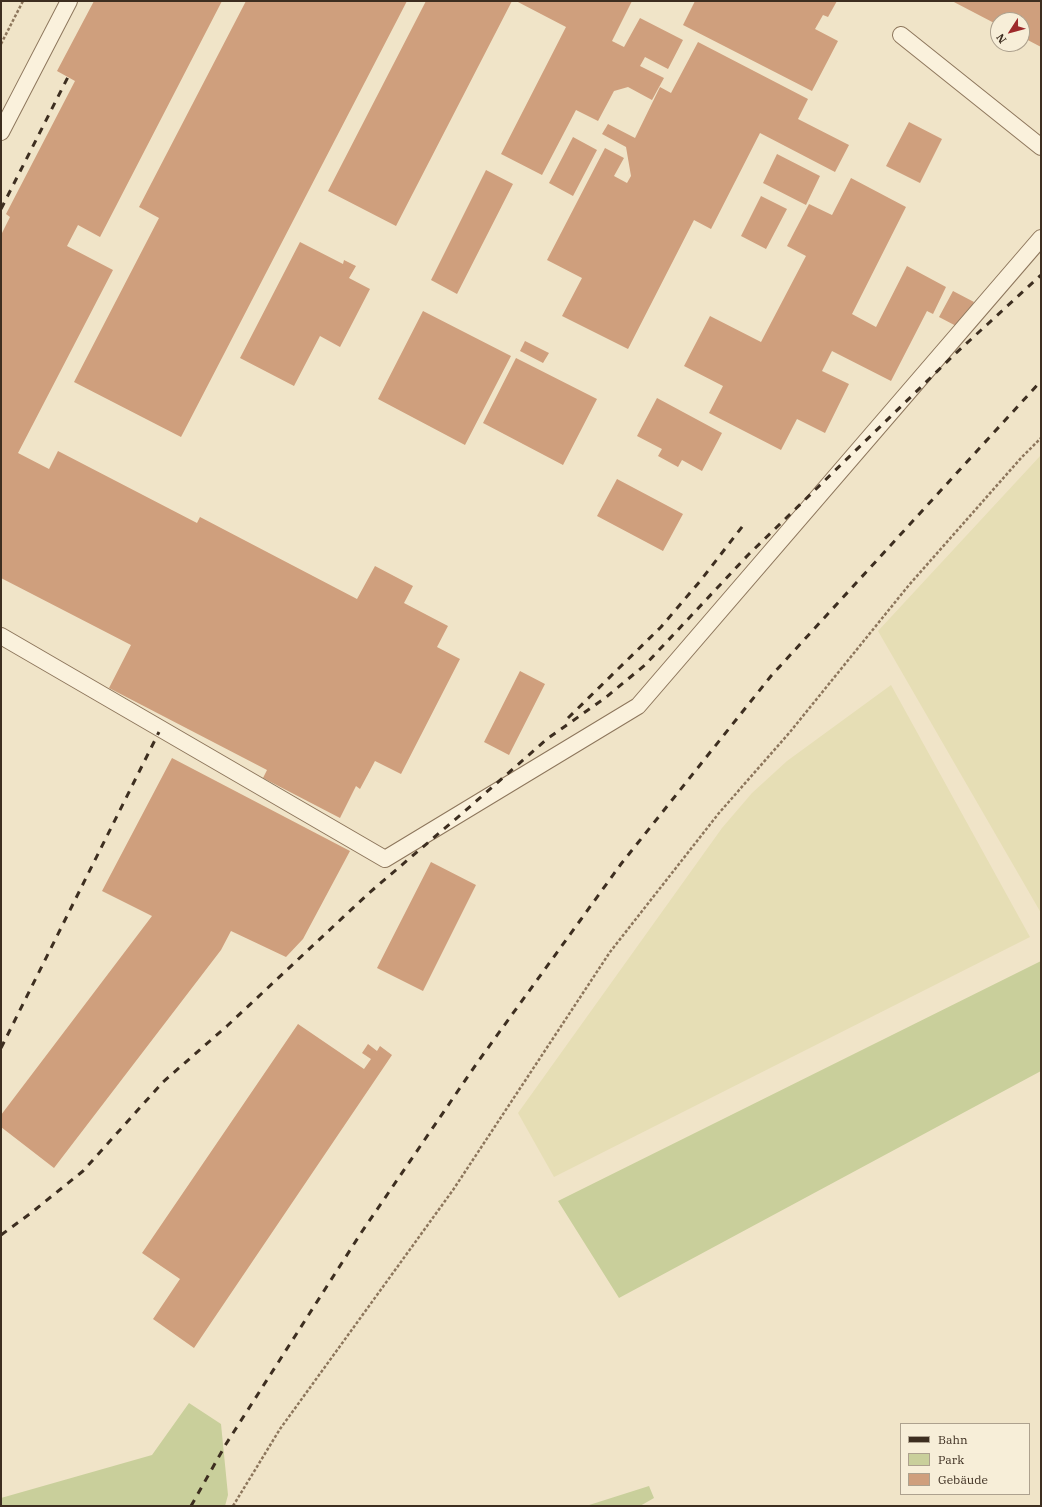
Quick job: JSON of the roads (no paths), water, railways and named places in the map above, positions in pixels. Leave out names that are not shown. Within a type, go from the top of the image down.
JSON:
[{"type":"lane","points":[[1,132],[70,1]]},
{"type":"lane","points":[[901,36],[1041,147]]},
{"type":"lane","points":[[1,636],[385,858],[638,706],[1041,238]]},
{"type":"railway","points":[[1,209],[68,77]]},
{"type":"railway","points":[[1,1235],[83,1171],[163,1082],[227,1026],[369,893],[547,739],[605,698],[645,665],[748,555],[955,354],[1041,275]]},
{"type":"railway","points":[[191,1506],[226,1444],[361,1233],[477,1063],[621,864],[771,676],[1041,381]]},
{"type":"railway","points":[[568,718],[661,627],[701,580],[745,523]]},
{"type":"railway","points":[[1,1048],[159,732]]}]
